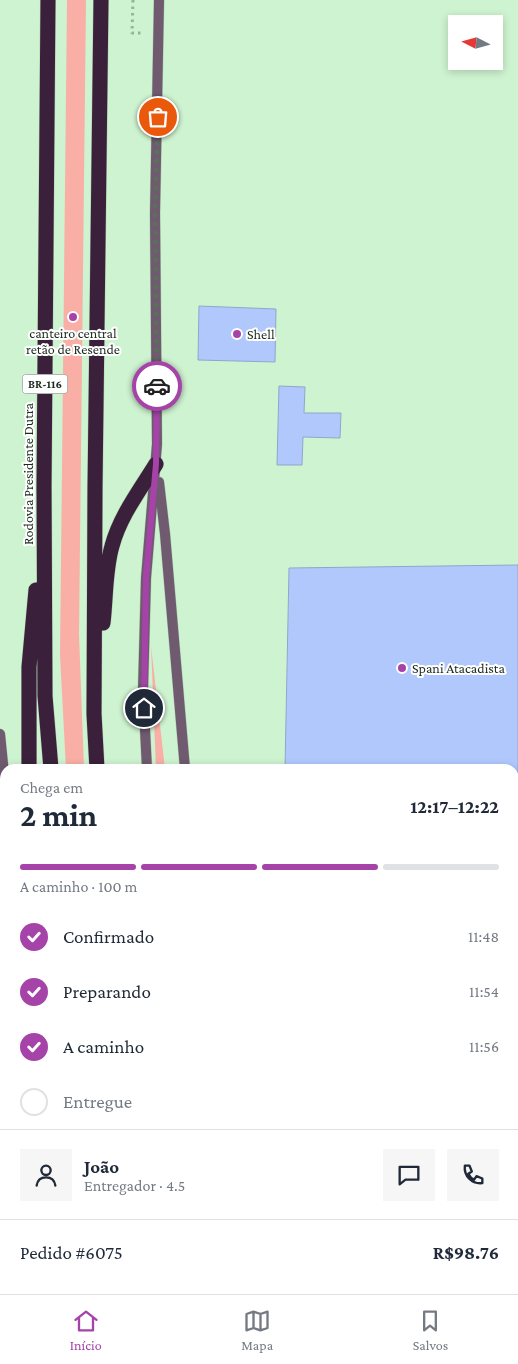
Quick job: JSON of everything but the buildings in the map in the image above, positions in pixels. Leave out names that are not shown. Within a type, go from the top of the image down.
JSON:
[{"type":"highway","name":"Rodovia Presidente Dutra","points":[[48,0],[44,486],[45,696],[51,764]]},
{"type":"highway","points":[[97,764],[94,714],[101,0]]},
{"type":"highway","points":[[94,714],[108,569],[112,546],[119,524],[156,464]]},
{"type":"highway","points":[[30,764],[29,667],[44,486]]},
{"type":"main road","points":[[147,764],[143,690],[146,578],[156,464],[155,213],[159,0]]},
{"type":"main road","points":[[156,464],[165,534],[185,764]]},
{"type":"main road","points":[[0,734],[3,764]]},
{"type":"path","points":[[132,33],[133,0]]},
{"type":"shaded area","name":"canteiro central retão de Resende","points":[[67,0],[86,0],[79,634],[84,764],[66,764],[60,655]]},
{"type":"shaded area","points":[[151,646],[164,764],[156,764]]},
{"type":"way so far","points":[[157,386],[155,213],[158,117]]},
{"type":"place","name":"canteiro central retão de Resende","points":[[73,317]]},
{"type":"place","name":"Shell","points":[[237,334]]},
{"type":"place","name":"Spani Atacadista","points":[[402,668]]},
{"type":"route","points":[[144,708],[146,578],[156,464],[157,386]]}]
